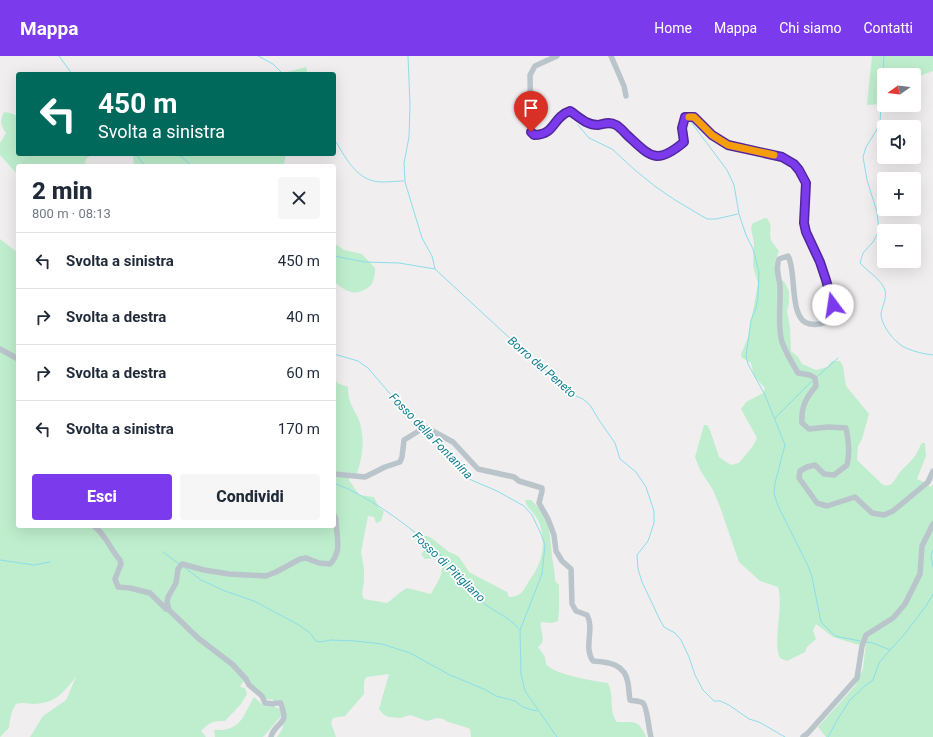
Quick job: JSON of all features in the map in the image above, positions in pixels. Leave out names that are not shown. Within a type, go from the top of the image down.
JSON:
[{"type":"street","points":[[557,56],[535,66],[530,75],[531,132],[534,135],[541,135],[549,132],[560,116],[570,111],[587,123],[597,125],[610,123],[617,125],[646,153],[654,156],[666,155],[674,151],[684,142],[682,128],[685,117],[694,117],[712,135],[728,145],[782,157],[794,164],[799,170],[806,183],[805,228],[826,280],[833,305],[829,318],[824,322],[816,325],[806,323],[799,317],[792,286],[792,262],[788,256],[779,259],[776,266],[780,286],[779,302],[782,340],[786,353],[798,373],[815,378],[816,386],[807,396],[801,412],[802,422],[809,429],[828,427],[846,428],[850,452],[847,465],[834,475],[824,474],[815,465],[807,467],[800,472],[799,478],[817,503],[827,506],[855,497],[872,513],[884,515],[894,510],[928,482],[933,471]]},
{"type":"street","points":[[611,56],[624,86],[626,96]]},
{"type":"street","points":[[0,349],[16,358]]},
{"type":"street","points":[[336,474],[365,477],[385,467],[400,462],[404,440],[422,429],[427,428],[453,442],[478,469],[514,477],[519,481],[542,488],[539,502],[548,518],[554,535],[556,551],[562,561],[571,569],[572,604],[574,609],[578,612],[587,615],[591,625],[589,645],[590,655],[593,661],[615,664],[625,673],[628,682],[630,700],[642,702],[645,705],[652,737]]},
{"type":"street","points":[[169,610],[167,602],[168,597],[176,583],[178,569],[182,564],[204,570],[229,574],[266,576],[300,559],[306,558],[319,563],[330,564],[336,557],[338,549],[336,519]]},
{"type":"street","points":[[803,737],[857,678],[862,646],[866,635],[893,618],[905,604],[920,574],[922,546],[933,524]]},
{"type":"street","points":[[97,528],[103,533],[120,560],[121,564],[114,579],[118,587],[130,588],[150,593],[198,638],[232,664],[246,678],[249,685],[262,696],[265,703],[281,703],[284,715],[283,719],[272,731],[271,737]]},
{"type":"green space","points":[[872,56],[933,56],[933,71],[921,75],[921,68],[877,68],[877,104],[867,105]]},
{"type":"green space","points":[[306,67],[307,72],[287,72]]},
{"type":"green space","points":[[4,112],[16,115],[16,156],[90,156],[86,159],[85,164],[16,164],[16,173],[0,155],[0,143],[6,133],[1,122]]},
{"type":"green space","points":[[286,156],[284,164],[134,164],[133,157]]},
{"type":"green space","points":[[765,218],[769,221],[771,227],[771,240],[779,251],[774,264],[777,279],[784,281],[789,291],[787,311],[790,328],[791,351],[798,357],[802,364],[816,370],[827,367],[832,361],[840,361],[843,366],[846,386],[869,414],[862,439],[858,446],[857,460],[882,484],[889,485],[917,454],[922,443],[925,443],[926,456],[917,479],[931,487],[933,485],[933,737],[826,737],[818,727],[855,686],[863,669],[866,643],[859,645],[833,637],[816,624],[813,631],[816,639],[807,647],[805,652],[787,661],[780,658],[777,643],[780,604],[778,587],[760,581],[739,562],[713,490],[700,470],[695,457],[704,425],[707,425],[710,430],[719,457],[731,465],[739,463],[753,446],[757,438],[741,409],[746,402],[763,393],[765,388],[754,376],[751,363],[741,357],[741,354],[748,338],[758,283],[753,266],[754,243],[751,228],[753,223]]},
{"type":"green space","points":[[0,239],[16,251],[16,528],[336,528],[336,380],[337,383],[348,387],[350,402],[359,420],[363,440],[362,454],[357,473],[349,475],[349,480],[359,495],[374,497],[379,508],[384,511],[381,521],[376,523],[374,517],[368,516],[361,552],[364,569],[362,594],[364,599],[387,603],[407,588],[431,594],[441,576],[442,567],[436,558],[425,559],[421,554],[425,550],[419,540],[419,533],[430,537],[449,552],[459,557],[469,572],[507,592],[509,597],[516,596],[524,590],[536,570],[542,551],[543,538],[540,526],[536,517],[527,506],[525,500],[531,500],[538,507],[547,522],[555,581],[559,585],[558,621],[552,623],[541,622],[543,639],[538,647],[543,654],[546,664],[552,669],[567,675],[608,683],[614,718],[617,722],[632,722],[638,724],[646,737],[471,737],[470,729],[443,719],[437,718],[427,721],[410,715],[400,718],[388,717],[379,709],[389,674],[366,677],[364,682],[364,694],[345,716],[333,718],[331,723],[336,737],[277,737],[285,720],[284,701],[265,699],[249,683],[243,682],[240,687],[245,688],[247,694],[241,704],[225,721],[217,721],[204,728],[201,731],[206,737],[30,737],[43,716],[66,700],[76,677],[59,696],[54,699],[43,703],[16,704],[10,718],[9,728],[0,737]]},
{"type":"green space","points":[[336,244],[344,250],[362,254],[375,268],[374,277],[370,286],[359,292],[348,291],[336,283]]},
{"type":"green space","points":[[254,697],[264,706],[281,709],[282,715],[263,737],[215,737],[214,730],[230,728],[240,721]]},
{"type":"waterway","points":[[59,56],[71,72]]},
{"type":"waterway","points":[[258,56],[273,64],[281,72]]},
{"type":"waterway","name":"Borro del Peneto","points":[[408,56],[410,105],[409,137],[404,163],[405,182],[422,238],[432,256],[435,269],[536,364],[558,380],[569,393],[583,399],[590,405],[615,443],[620,459],[636,472],[646,487],[654,511],[654,523],[648,541],[637,555],[638,569],[642,582],[664,627],[675,633],[681,640],[695,675],[703,690],[714,701],[720,701],[729,705],[749,719],[759,722],[785,737]]},
{"type":"waterway","points":[[884,56],[880,122],[866,147],[863,157],[867,180],[877,212],[879,231],[873,242],[863,253],[860,263],[877,279],[885,290],[885,299],[881,314],[886,329],[902,346],[913,351],[933,355]]},
{"type":"waterway","points":[[691,122],[727,170],[734,185],[739,214],[746,235],[753,249],[759,272],[758,297],[756,308],[751,320],[746,356],[748,364],[765,395],[785,445],[775,483],[774,493],[778,506],[808,566],[812,577],[821,622],[835,636],[860,641]]},
{"type":"waterway","points":[[578,125],[589,138],[612,149],[656,187],[707,219],[716,219],[738,214]]},
{"type":"waterway","points":[[336,142],[349,163],[366,178],[382,182],[404,181]]},
{"type":"waterway","points":[[138,156],[144,164]]},
{"type":"waterway","points":[[180,156],[190,164]]},
{"type":"waterway","points":[[336,256],[365,262],[399,263],[435,269]]},
{"type":"waterway","name":"Fosso della Fontanina","points":[[336,355],[358,361],[368,368],[392,396],[422,427]]},
{"type":"waterway","points":[[818,376],[838,358]]},
{"type":"waterway","points":[[775,418],[812,381]]},
{"type":"waterway","name":"Fosso della Fontanina","points":[[427,431],[435,441],[446,450],[469,479],[497,491],[524,506],[532,515],[541,534],[545,545],[542,574],[520,630],[521,674],[525,691],[557,737]]},
{"type":"waterway","name":"Fosso di Pitigliano","points":[[336,484],[367,499],[400,521],[445,559],[460,575],[475,595],[488,606],[510,620],[519,629]]},
{"type":"waterway","points":[[933,550],[931,557],[933,567]]},
{"type":"waterway","points":[[163,552],[179,564]]},
{"type":"waterway","points":[[0,560],[34,565],[50,562]]},
{"type":"waterway","points":[[185,568],[201,580],[225,591],[254,601],[299,625],[310,633],[316,641],[355,641],[382,644],[410,653],[450,675],[486,690],[496,696],[515,701],[523,707],[537,711]]},
{"type":"waterway","points":[[828,737],[850,700],[873,680],[879,663],[903,636],[926,606],[933,594]]},
{"type":"waterway","points":[[866,642],[873,643],[890,650]]},
{"type":"slow traffic","points":[[689,117],[694,117],[712,135],[728,145],[774,155]]},
{"type":"route","points":[[531,132],[534,135],[541,135],[549,132],[560,116],[570,111],[587,123],[597,125],[610,123],[617,125],[646,153],[654,156],[666,155],[674,151],[684,142],[682,128],[685,117],[694,117],[712,135],[728,145],[782,157],[794,164],[806,183],[804,223],[806,232],[820,262],[833,305]]}]
